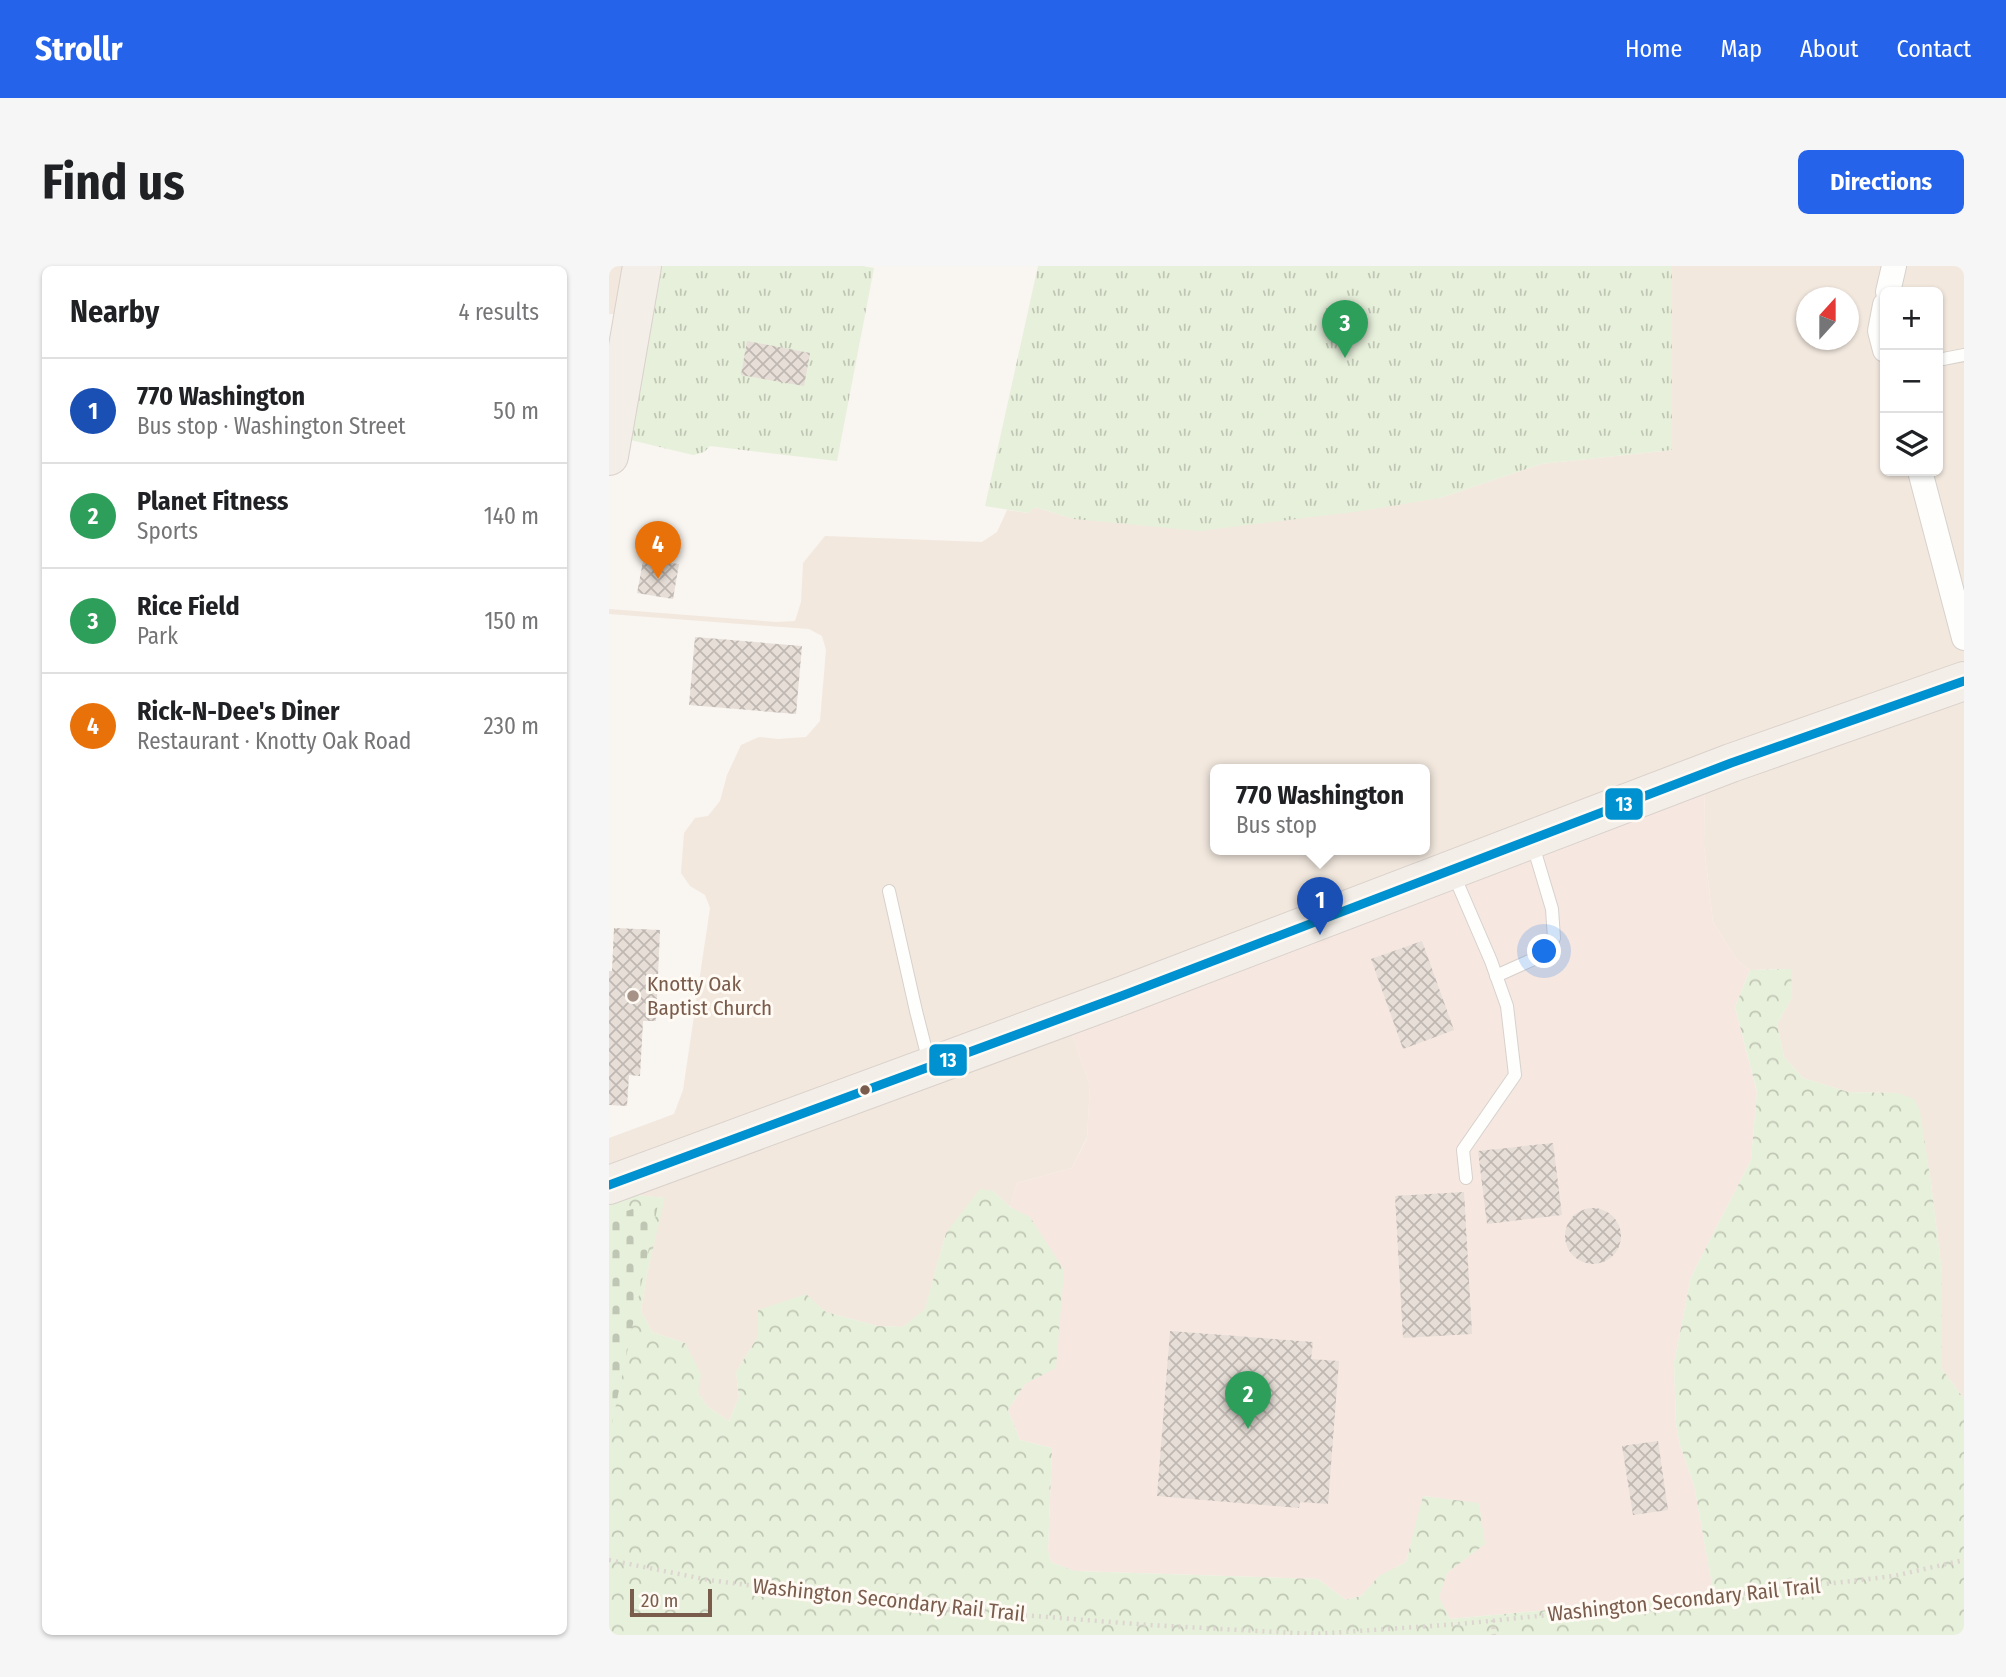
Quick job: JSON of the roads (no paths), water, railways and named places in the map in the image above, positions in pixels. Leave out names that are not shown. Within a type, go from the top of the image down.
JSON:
[{"type":"main road","points":[[609,456],[642,266]]},
{"type":"main road","points":[[609,1185],[1123,995],[1731,763],[1964,681]]},
{"type":"street","points":[[1889,287],[1894,266]]},
{"type":"street","points":[[1921,476],[1964,638]]},
{"type":"lane","points":[[1943,359],[1964,355]]},
{"type":"lane","points":[[1496,976],[1545,954],[1554,938],[1552,909],[1531,838]]},
{"type":"lane","points":[[1451,869],[1507,1006],[1515,1074],[1463,1150],[1466,1178]]},
{"type":"lane","points":[[889,891],[930,1066]]},
{"type":"place","name":"Rice Field","points":[[1345,358]]},
{"type":"place","name":"Rick-N-Dee's Diner","points":[[658,579]]},
{"type":"place","name":"770 Washington","points":[[1320,935]]},
{"type":"place","name":"Knotty Oak Baptist Church","points":[[633,996]]},
{"type":"place","name":"Planet Fitness","points":[[1248,1429]]}]
